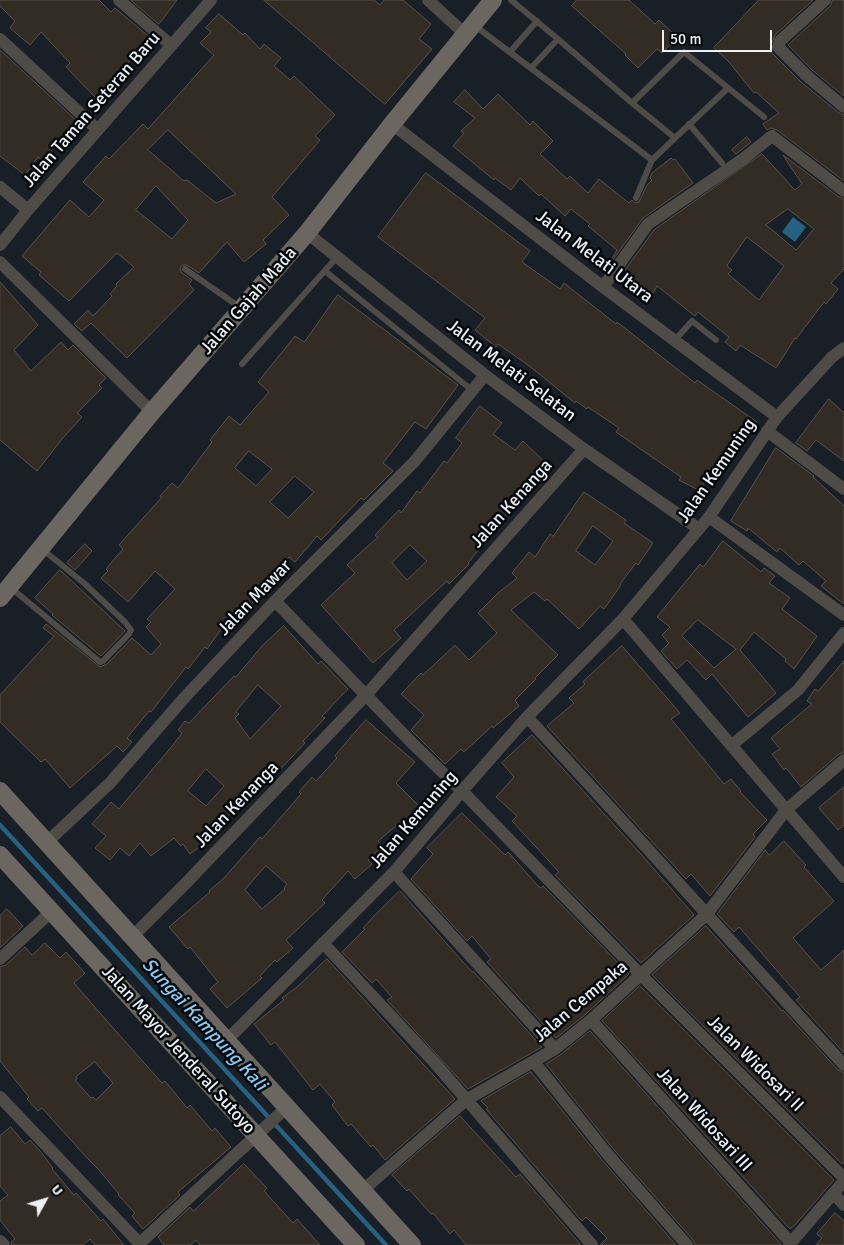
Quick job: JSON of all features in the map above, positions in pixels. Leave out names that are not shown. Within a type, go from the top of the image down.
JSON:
[{"type":"main road","name":"Jalan Gajah Mada","points":[[5,592],[152,412],[307,233],[392,124],[493,0]]},
{"type":"main road","points":[[0,791],[227,1040],[285,1110],[363,1190],[412,1245]]},
{"type":"main road","name":"Jalan Mayor Jenderal Sutoyo","points":[[0,855],[259,1134],[356,1245]]},
{"type":"street","points":[[119,0],[171,45]]},
{"type":"street","name":"Jalan Taman Seteran Baru","points":[[0,245],[28,210],[211,0]]},
{"type":"street","points":[[428,0],[469,29]]},
{"type":"street","points":[[825,0],[780,41],[778,47],[807,76],[844,107]]},
{"type":"street","points":[[0,39],[98,130]]},
{"type":"street","name":"Jalan Melati Utara","points":[[392,124],[603,287],[777,417]]},
{"type":"street","points":[[603,287],[648,224],[743,159],[772,136],[844,191]]},
{"type":"street","points":[[0,187],[28,210]]},
{"type":"street","name":"Jalan Melati Selatan","points":[[307,233],[485,375],[584,449],[699,529]]},
{"type":"street","points":[[0,262],[152,412]]},
{"type":"street","name":"Jalan Kemuning","points":[[227,1040],[394,872],[526,717],[623,619],[710,517],[777,417],[832,357],[844,348]]},
{"type":"street","name":"Jalan Mawar","points":[[46,843],[110,783],[185,697],[415,462],[485,375]]},
{"type":"street","points":[[767,431],[844,489]]},
{"type":"street","name":"Jalan Kenanga","points":[[132,937],[366,695],[584,449]]},
{"type":"street","points":[[710,517],[844,615]]},
{"type":"street","points":[[276,602],[414,745],[462,791]]},
{"type":"street","points":[[623,619],[844,877]]},
{"type":"street","points":[[732,745],[798,690],[844,633]]},
{"type":"street","points":[[526,717],[844,1065]]},
{"type":"street","name":"Jalan Cempaka","points":[[363,1190],[466,1100],[555,1049],[591,1020],[706,915],[786,810],[844,760]]},
{"type":"street","name":"Jalan Widosari II","points":[[462,791],[641,975],[844,1179]]},
{"type":"street","points":[[394,872],[555,1049]]},
{"type":"street","points":[[0,959],[52,911]]},
{"type":"street","points":[[323,943],[435,1063],[592,1245]]},
{"type":"street","name":"Jalan Widosari III","points":[[591,1020],[790,1244]]},
{"type":"street","points":[[534,1062],[609,1156],[688,1245]]},
{"type":"street","points":[[0,1097],[140,1245],[285,1110]]},
{"type":"street","points":[[790,1244],[834,1194],[844,1179]]},
{"type":"street","points":[[834,1194],[844,1205]]},
{"type":"street","points":[[0,1241],[4,1245]]},
{"type":"lane","points":[[511,0],[675,138]]},
{"type":"lane","points":[[510,52],[537,21]]},
{"type":"lane","points":[[469,29],[510,52],[652,160]]},
{"type":"lane","points":[[531,68],[558,39]]},
{"type":"lane","points":[[632,103],[684,52],[764,117]]},
{"type":"lane","points":[[636,198],[652,160],[728,88]]},
{"type":"lane","points":[[689,124],[722,163]]},
{"type":"lane","points":[[242,364],[337,257]]},
{"type":"lane","points":[[185,269],[242,309]]},
{"type":"lane","points":[[325,271],[473,391]]},
{"type":"lane","points":[[675,340],[692,321],[716,340]]},
{"type":"lane","points":[[5,592],[100,662],[129,634],[130,630],[125,622],[85,584],[41,548]]},
{"type":"water","points":[[793,217],[806,227],[795,242],[782,232]]},
{"type":"building","points":[[0,0],[99,0],[111,12],[115,8],[153,40],[118,72],[123,76],[103,95],[100,92],[95,97],[66,67],[70,63],[41,32],[30,45],[10,28],[15,21],[0,6]]},
{"type":"building","points":[[131,0],[177,0],[159,24]]},
{"type":"building","points":[[264,0],[374,0],[380,5],[384,0],[403,0],[431,24],[419,39],[432,49],[385,104]]},
{"type":"building","points":[[577,0],[629,0],[655,24],[659,20],[677,37],[662,53],[657,49],[638,68],[626,54],[572,6]]},
{"type":"building","points":[[759,0],[813,0],[775,35],[770,48],[772,53],[801,82],[844,115],[844,181],[777,130],[771,128],[767,130],[763,124],[779,113],[756,92],[754,93],[728,61],[714,48]]},
{"type":"building","points":[[833,0],[844,0],[844,96],[812,70],[788,45],[830,6]]},
{"type":"building","points":[[219,14],[243,35],[245,33],[260,49],[264,44],[281,58],[274,66],[290,80],[294,76],[335,115],[315,136],[320,140],[272,197],[289,215],[263,240],[266,244],[244,262],[227,242],[199,273],[187,265],[182,265],[180,268],[181,272],[192,280],[189,284],[194,290],[127,358],[91,323],[82,331],[74,324],[88,310],[93,316],[112,296],[110,294],[117,286],[116,284],[134,267],[117,253],[69,301],[39,275],[41,272],[22,256],[70,200],[89,217],[104,200],[83,182],[106,156],[109,159],[143,124],[148,129],[214,55],[200,43],[211,32],[206,28]],"holes":[[[168,130],[236,194],[216,203],[187,180],[184,181],[148,150]],[[156,186],[188,220],[172,239],[136,210]]]},
{"type":"building","points":[[0,50],[77,121],[54,147],[51,151],[52,153],[44,162],[38,157],[25,175],[0,156]]},
{"type":"building","points":[[465,90],[483,109],[498,94],[530,125],[533,121],[553,141],[540,154],[567,179],[570,176],[588,193],[599,179],[629,203],[632,200],[635,203],[639,202],[647,185],[652,180],[650,178],[652,173],[671,158],[675,159],[693,183],[643,218],[612,261],[617,250],[571,209],[565,216],[520,178],[511,190],[495,178],[494,180],[453,146],[464,133],[461,131],[475,118],[454,102]]},
{"type":"building","points":[[747,137],[751,142],[736,154],[732,150]]},
{"type":"building","points":[[762,154],[795,190],[802,184],[783,155],[844,199],[844,269],[831,283],[838,289],[826,304],[824,302],[795,338],[776,368],[740,345],[736,351],[725,342],[729,337],[698,312],[695,316],[657,286],[653,293],[630,277],[632,274],[625,270],[654,230]],"holes":[[[788,209],[814,229],[796,250],[766,225]],[[747,237],[784,266],[759,300],[728,274],[732,270],[727,266]]]},
{"type":"building","points":[[426,173],[530,251],[522,262],[560,289],[564,283],[695,383],[697,380],[757,422],[732,458],[728,456],[717,472],[711,468],[700,491],[679,480],[681,477],[616,432],[619,428],[588,407],[587,409],[576,401],[575,403],[528,365],[498,344],[496,347],[475,330],[485,318],[378,237]]},
{"type":"building","points":[[0,282],[38,325],[14,350],[31,371],[61,342],[68,350],[73,345],[106,378],[99,385],[102,388],[77,413],[82,417],[37,471],[0,440]]},
{"type":"building","points":[[338,295],[458,385],[426,429],[415,422],[383,463],[393,471],[364,500],[361,498],[321,540],[317,536],[295,562],[289,557],[251,596],[255,599],[228,633],[222,628],[207,649],[205,647],[188,669],[186,667],[151,712],[149,711],[127,738],[132,742],[123,752],[117,746],[70,788],[45,759],[41,762],[0,722],[0,695],[54,636],[43,628],[46,624],[100,667],[107,664],[132,638],[151,655],[161,644],[146,627],[151,622],[147,619],[175,589],[155,571],[128,602],[101,578],[123,549],[119,545],[172,483],[178,488],[212,442],[210,440],[229,416],[240,425],[269,392],[258,382],[295,336],[304,342]],"holes":[[[249,451],[272,469],[256,486],[235,468]],[[295,476],[314,492],[288,518],[270,502]]]},
{"type":"building","points":[[829,399],[844,413],[844,461],[816,440],[807,451],[796,443]]},
{"type":"building","points":[[480,406],[502,423],[493,434],[515,450],[523,441],[552,469],[532,490],[530,487],[518,506],[515,504],[469,564],[449,584],[447,581],[394,630],[401,638],[373,663],[321,605],[355,573],[347,565],[378,537],[375,535],[399,510],[401,513],[417,491],[420,493],[444,461],[447,463],[462,443],[456,438]],"holes":[[[410,545],[427,561],[407,580],[392,563]]]},
{"type":"building","points":[[776,448],[814,476],[844,506],[844,604],[821,586],[826,581],[803,561],[799,565],[780,548],[777,552],[748,528],[747,531],[731,521]]},
{"type":"building","points":[[584,492],[626,520],[624,523],[653,543],[638,565],[636,563],[620,584],[604,609],[600,606],[579,629],[547,599],[545,601],[534,592],[511,610],[558,655],[515,700],[519,706],[493,728],[492,726],[464,752],[461,749],[445,764],[411,730],[424,715],[401,694],[421,673],[423,675],[455,645],[469,660],[497,633],[478,613],[498,593],[517,578],[512,573],[529,552],[535,557],[550,534],[553,536]],"holes":[[[593,526],[613,541],[595,565],[576,551]]]},
{"type":"building","points":[[723,541],[761,572],[764,568],[775,576],[769,583],[790,598],[782,609],[817,636],[794,669],[785,661],[786,659],[754,632],[740,650],[776,693],[748,717],[712,674],[706,680],[687,660],[677,669],[661,651],[669,643],[662,635],[670,627],[657,617],[700,564],[703,567]],"holes":[[[698,620],[736,649],[714,668],[682,636]]]},
{"type":"building","points":[[85,544],[92,551],[75,570],[67,563]]},
{"type":"building","points":[[60,570],[125,631],[101,656],[52,615],[35,598]]},
{"type":"building","points":[[284,626],[318,664],[321,661],[348,689],[322,716],[325,718],[275,775],[273,773],[249,799],[246,796],[202,842],[203,844],[190,854],[183,844],[181,846],[174,838],[151,856],[140,843],[129,856],[120,848],[110,860],[95,848],[106,836],[92,824],[111,802],[119,809],[182,733],[178,730],[185,721],[189,723],[234,676],[236,677],[262,646]],"holes":[[[258,685],[281,706],[250,739],[235,718],[239,714],[236,712]],[[206,769],[224,786],[206,806],[188,791]]]},
{"type":"building","points":[[622,646],[680,713],[671,719],[724,784],[731,779],[740,792],[767,820],[753,834],[755,837],[710,896],[691,874],[686,879],[547,726],[574,703],[569,698],[585,684],[583,682]]},
{"type":"building","points":[[844,661],[844,752],[839,754],[801,787],[786,768],[784,770],[772,754],[780,749],[771,738],[812,704],[807,701],[815,689],[818,691]]},
{"type":"building","points":[[366,720],[415,762],[396,783],[423,810],[408,825],[403,820],[378,841],[383,846],[368,860],[372,864],[355,879],[348,871],[322,900],[325,903],[286,940],[293,948],[277,962],[275,960],[260,976],[262,978],[227,1008],[210,989],[218,982],[190,947],[188,949],[169,927],[210,892],[260,837],[262,839],[301,794],[299,792],[312,777],[316,781],[337,758],[335,756]],"holes":[[[266,866],[287,884],[285,889],[262,909],[245,890]]]},
{"type":"building","points":[[532,735],[694,915],[641,963],[555,875],[559,872],[512,821],[517,816],[496,797],[514,777],[502,763]]},
{"type":"building","points":[[844,787],[844,825],[838,830],[819,808]]},
{"type":"building","points":[[462,813],[505,855],[508,852],[538,886],[541,888],[543,886],[629,974],[586,1014],[556,1038],[487,962],[491,959],[472,936],[467,941],[411,879],[433,854],[427,848]]},
{"type":"building","points":[[784,841],[806,865],[804,867],[834,901],[793,938],[821,970],[844,950],[844,1053],[796,1000],[800,997],[739,927],[734,932],[717,914],[765,850],[769,855]]},
{"type":"building","points":[[400,891],[542,1047],[468,1089],[387,1000],[392,997],[376,979],[372,983],[342,952],[365,929],[363,928],[375,915]]},
{"type":"building","points":[[7,909],[23,926],[0,948],[0,916]]},
{"type":"building","points":[[706,926],[782,1011],[838,1070],[844,1073],[844,1162],[842,1164],[652,975]]},
{"type":"building","points":[[45,943],[60,958],[66,952],[85,973],[74,983],[162,1083],[165,1081],[187,1108],[190,1105],[212,1131],[215,1128],[231,1147],[178,1192],[180,1195],[143,1229],[132,1216],[135,1213],[98,1169],[42,1108],[38,1111],[27,1099],[29,1097],[0,1061],[0,967],[6,965],[25,947],[32,955]],"holes":[[[95,1062],[113,1083],[96,1100],[93,1097],[91,1098],[75,1080],[77,1079],[76,1077]]]},
{"type":"building","points":[[327,959],[455,1099],[385,1160],[373,1145],[371,1147],[351,1124],[348,1126],[332,1105],[335,1102],[320,1084],[313,1090],[275,1042],[271,1045],[254,1024],[284,1000],[282,998],[297,987]]},
{"type":"building","points":[[640,986],[834,1180],[790,1229],[602,1021]]},
{"type":"building","points":[[590,1031],[781,1245],[695,1245],[693,1240],[615,1151],[546,1064]]},
{"type":"building","points":[[531,1072],[603,1161],[676,1245],[600,1245],[607,1238],[586,1217],[582,1221],[486,1109],[488,1108],[481,1101]]},
{"type":"building","points":[[460,1116],[516,1177],[520,1174],[581,1245],[466,1245],[454,1230],[450,1234],[433,1213],[431,1214],[409,1189],[407,1191],[392,1175]]},
{"type":"building","points":[[11,1127],[25,1144],[30,1140],[74,1195],[76,1193],[101,1221],[103,1219],[124,1245],[95,1245],[90,1239],[83,1245],[12,1245],[11,1242],[15,1239],[0,1220],[0,1201],[8,1195],[0,1186],[0,1136]]},
{"type":"building","points":[[244,1164],[267,1188],[264,1191],[293,1223],[297,1219],[320,1245],[200,1245],[196,1240],[190,1245],[164,1245],[158,1237],[190,1207],[193,1211]]},
{"type":"building","points":[[835,1213],[844,1221],[844,1245],[816,1245],[822,1238],[817,1234]]},
{"type":"waterway","name":"Sungai Kampung Kali","points":[[0,825],[386,1245]]}]
